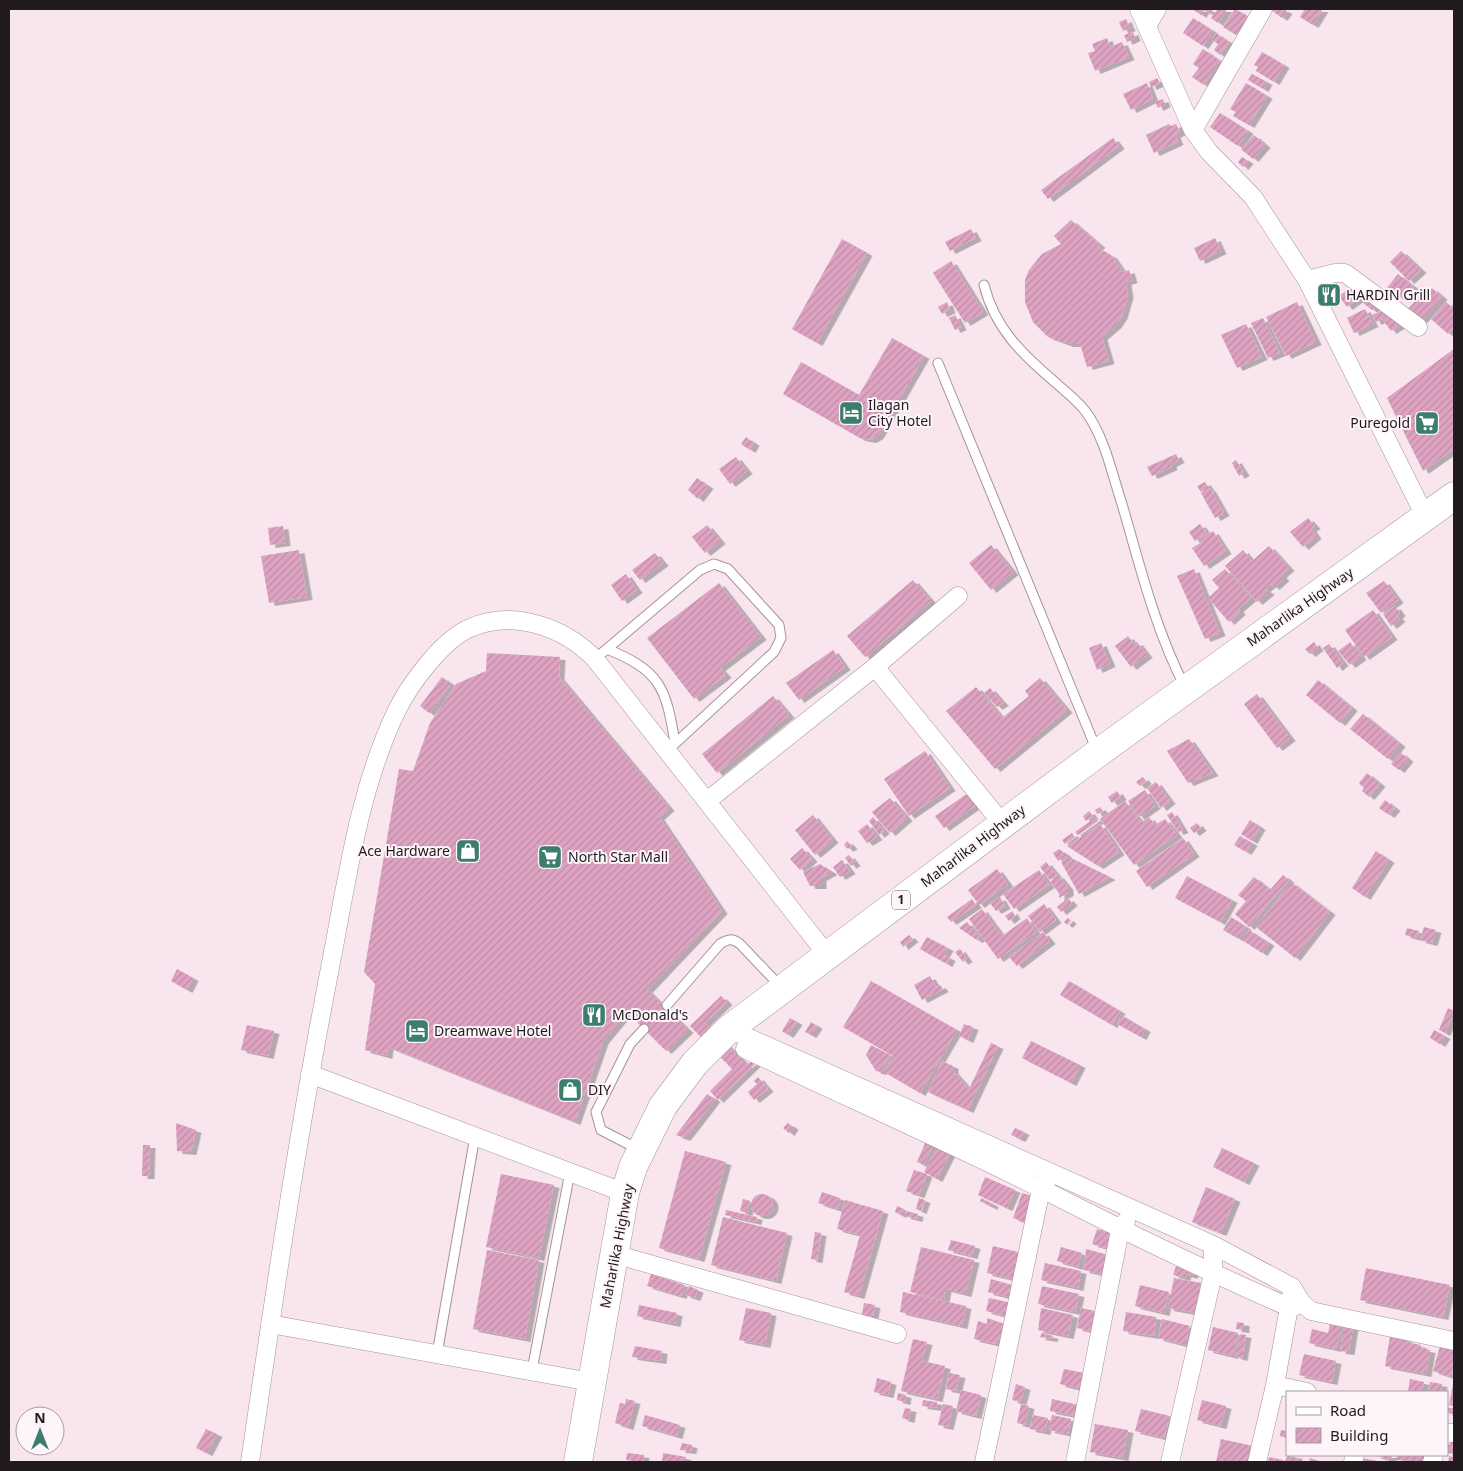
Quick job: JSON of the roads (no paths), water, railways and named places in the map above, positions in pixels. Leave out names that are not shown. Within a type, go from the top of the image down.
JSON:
[{"type":"highway","name":"Maharlika Highway","points":[[578,1462],[625,1192],[641,1150],[663,1106],[695,1063],[725,1033],[1002,824],[1186,688],[1426,518],[1454,496]]},
{"type":"street","points":[[1139,9],[1193,130],[1209,152],[1253,197],[1268,224],[1307,280],[1426,518]]},
{"type":"street","points":[[1147,26],[1157,9]]},
{"type":"street","points":[[1193,130],[1263,9]]},
{"type":"street","points":[[1307,280],[1335,272],[1345,273],[1418,327]]},
{"type":"street","points":[[707,801],[875,667],[958,596]]},
{"type":"street","points":[[250,1462],[310,1074],[358,821],[373,766],[397,709],[437,654],[453,639],[470,628],[510,620],[557,630],[581,645],[601,654],[671,747],[707,801],[828,956]]},
{"type":"street","points":[[875,667],[1002,824]]},
{"type":"street","points":[[725,1033],[1052,1171],[1133,1210],[1213,1245],[1292,1287],[1296,1306],[1257,1462]]},
{"type":"street","points":[[725,1033],[1120,1230],[1213,1274],[1296,1306],[1334,1318],[1454,1341]]},
{"type":"street","points":[[310,1074],[625,1192]]},
{"type":"street","points":[[984,1462],[1041,1189],[1052,1171]]},
{"type":"street","points":[[1075,1462],[1120,1230],[1133,1210]]},
{"type":"street","points":[[1170,1462],[1213,1274],[1213,1245]]},
{"type":"street","points":[[614,1254],[897,1334]]},
{"type":"street","points":[[270,1324],[591,1382]]},
{"type":"street","points":[[1275,1386],[1302,1391]]},
{"type":"lane","points":[[984,285],[992,311],[1001,328],[1022,354],[1077,401],[1088,414],[1105,451],[1154,615],[1170,658],[1186,688]]},
{"type":"lane","points":[[938,363],[1098,753]]},
{"type":"lane","points":[[601,654],[700,570],[714,564],[728,568],[778,625],[781,638],[774,652],[671,747]]},
{"type":"lane","points":[[601,654],[634,660],[650,672],[664,693],[671,747]]},
{"type":"lane","points":[[667,1005],[720,944],[728,940],[734,940],[740,944],[783,989]]},
{"type":"lane","points":[[641,1150],[601,1130],[596,1112],[630,1044],[644,1029]]},
{"type":"lane","points":[[437,1354],[475,1136]]},
{"type":"lane","points":[[532,1370],[570,1172]]},
{"type":"place","name":"HARDIN Grill","points":[[1329,295]]},
{"type":"place","name":"Ilagan City Hotel","points":[[851,413]]},
{"type":"place","name":"Puregold","points":[[1427,423]]},
{"type":"place","name":"Ace Hardware","points":[[468,851]]},
{"type":"place","name":"North Star Mall","points":[[550,857]]},
{"type":"place","name":"McDonald's","points":[[594,1015]]},
{"type":"place","name":"Dreamwave Hotel","points":[[417,1031]]},
{"type":"place","name":"DIY","points":[[570,1090]]}]
